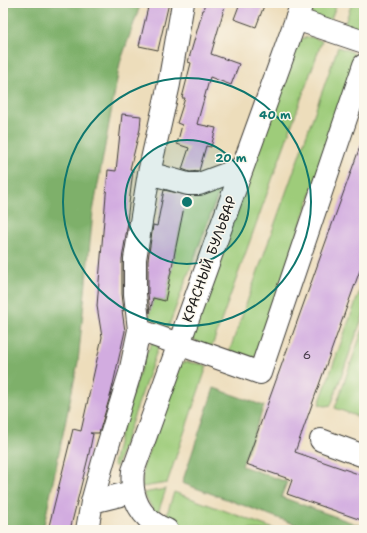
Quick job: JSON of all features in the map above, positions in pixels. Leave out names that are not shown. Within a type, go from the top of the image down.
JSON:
[{"type":"street","points":[[86,530],[92,502],[130,373],[139,330],[135,294],[135,259],[149,173],[169,84],[183,3]]},
{"type":"street","points":[[299,11],[364,42]]},
{"type":"street","name":"КРАСНЫЙ БУЛЬВАР","points":[[167,530],[158,527],[144,515],[137,503],[132,492],[133,471],[299,11]]},
{"type":"street","points":[[139,330],[260,373],[364,65]]},
{"type":"street","points":[[149,173],[188,184],[199,184],[242,168]]},
{"type":"street","points":[[321,440],[364,456]]},
{"type":"street","points":[[92,502],[132,492]]},
{"type":"green space","points":[[3,3],[141,3],[120,63],[93,212],[78,362],[43,530],[3,530]]},
{"type":"green space","points":[[311,3],[337,3],[329,24],[315,19],[311,12]]},
{"type":"green space","points":[[352,3],[364,3],[364,17],[357,36],[342,31]]},
{"type":"green space","points":[[312,37],[322,41],[211,349],[191,338],[296,45],[303,38]]},
{"type":"green space","points":[[338,47],[352,52],[357,57],[258,352],[252,360],[228,355]]},
{"type":"green space","points":[[223,181],[168,328],[164,331],[152,325],[149,316],[153,298],[165,301],[186,197],[196,199],[199,189]]},
{"type":"green space","points":[[364,279],[364,313],[331,405],[325,406],[319,404]]},
{"type":"green space","points":[[364,326],[364,419],[335,408]]},
{"type":"green space","points":[[154,340],[160,342],[116,467],[113,464],[123,422],[146,353]]},
{"type":"green space","points":[[186,362],[207,366],[167,483],[142,487],[143,467],[181,364]]},
{"type":"green space","points":[[214,388],[264,406],[242,466],[287,482],[281,497],[364,527],[364,530],[311,530],[182,483]]},
{"type":"green space","points":[[166,489],[157,516],[143,493]]},
{"type":"green space","points":[[174,492],[277,530],[190,530],[165,520]]},
{"type":"building","points":[[149,3],[169,3],[158,50],[139,46]]},
{"type":"building","points":[[205,3],[215,3],[225,6],[211,54],[239,64],[231,85],[210,77],[197,124],[216,128],[211,147],[206,146],[199,171],[190,172],[182,169],[189,148],[177,144],[182,125],[177,123],[185,98],[182,98],[191,63],[188,62]]},
{"type":"building","points":[[240,3],[265,3],[256,27],[234,19]]},
{"type":"building","points":[[122,114],[141,116],[140,129],[130,169],[133,170],[128,222],[122,259],[122,294],[124,311],[122,310],[125,331],[111,393],[99,433],[90,433],[93,434],[70,530],[48,530],[73,429],[81,431],[102,337],[97,306],[108,170],[116,171]]},
{"type":"building","points":[[362,141],[364,141],[364,259],[295,452],[364,476],[364,521],[287,494],[292,480],[246,464]]},
{"type":"building","points":[[164,190],[191,196],[186,197],[165,301],[153,298],[150,313],[148,293],[148,260],[153,225],[157,226]]}]
